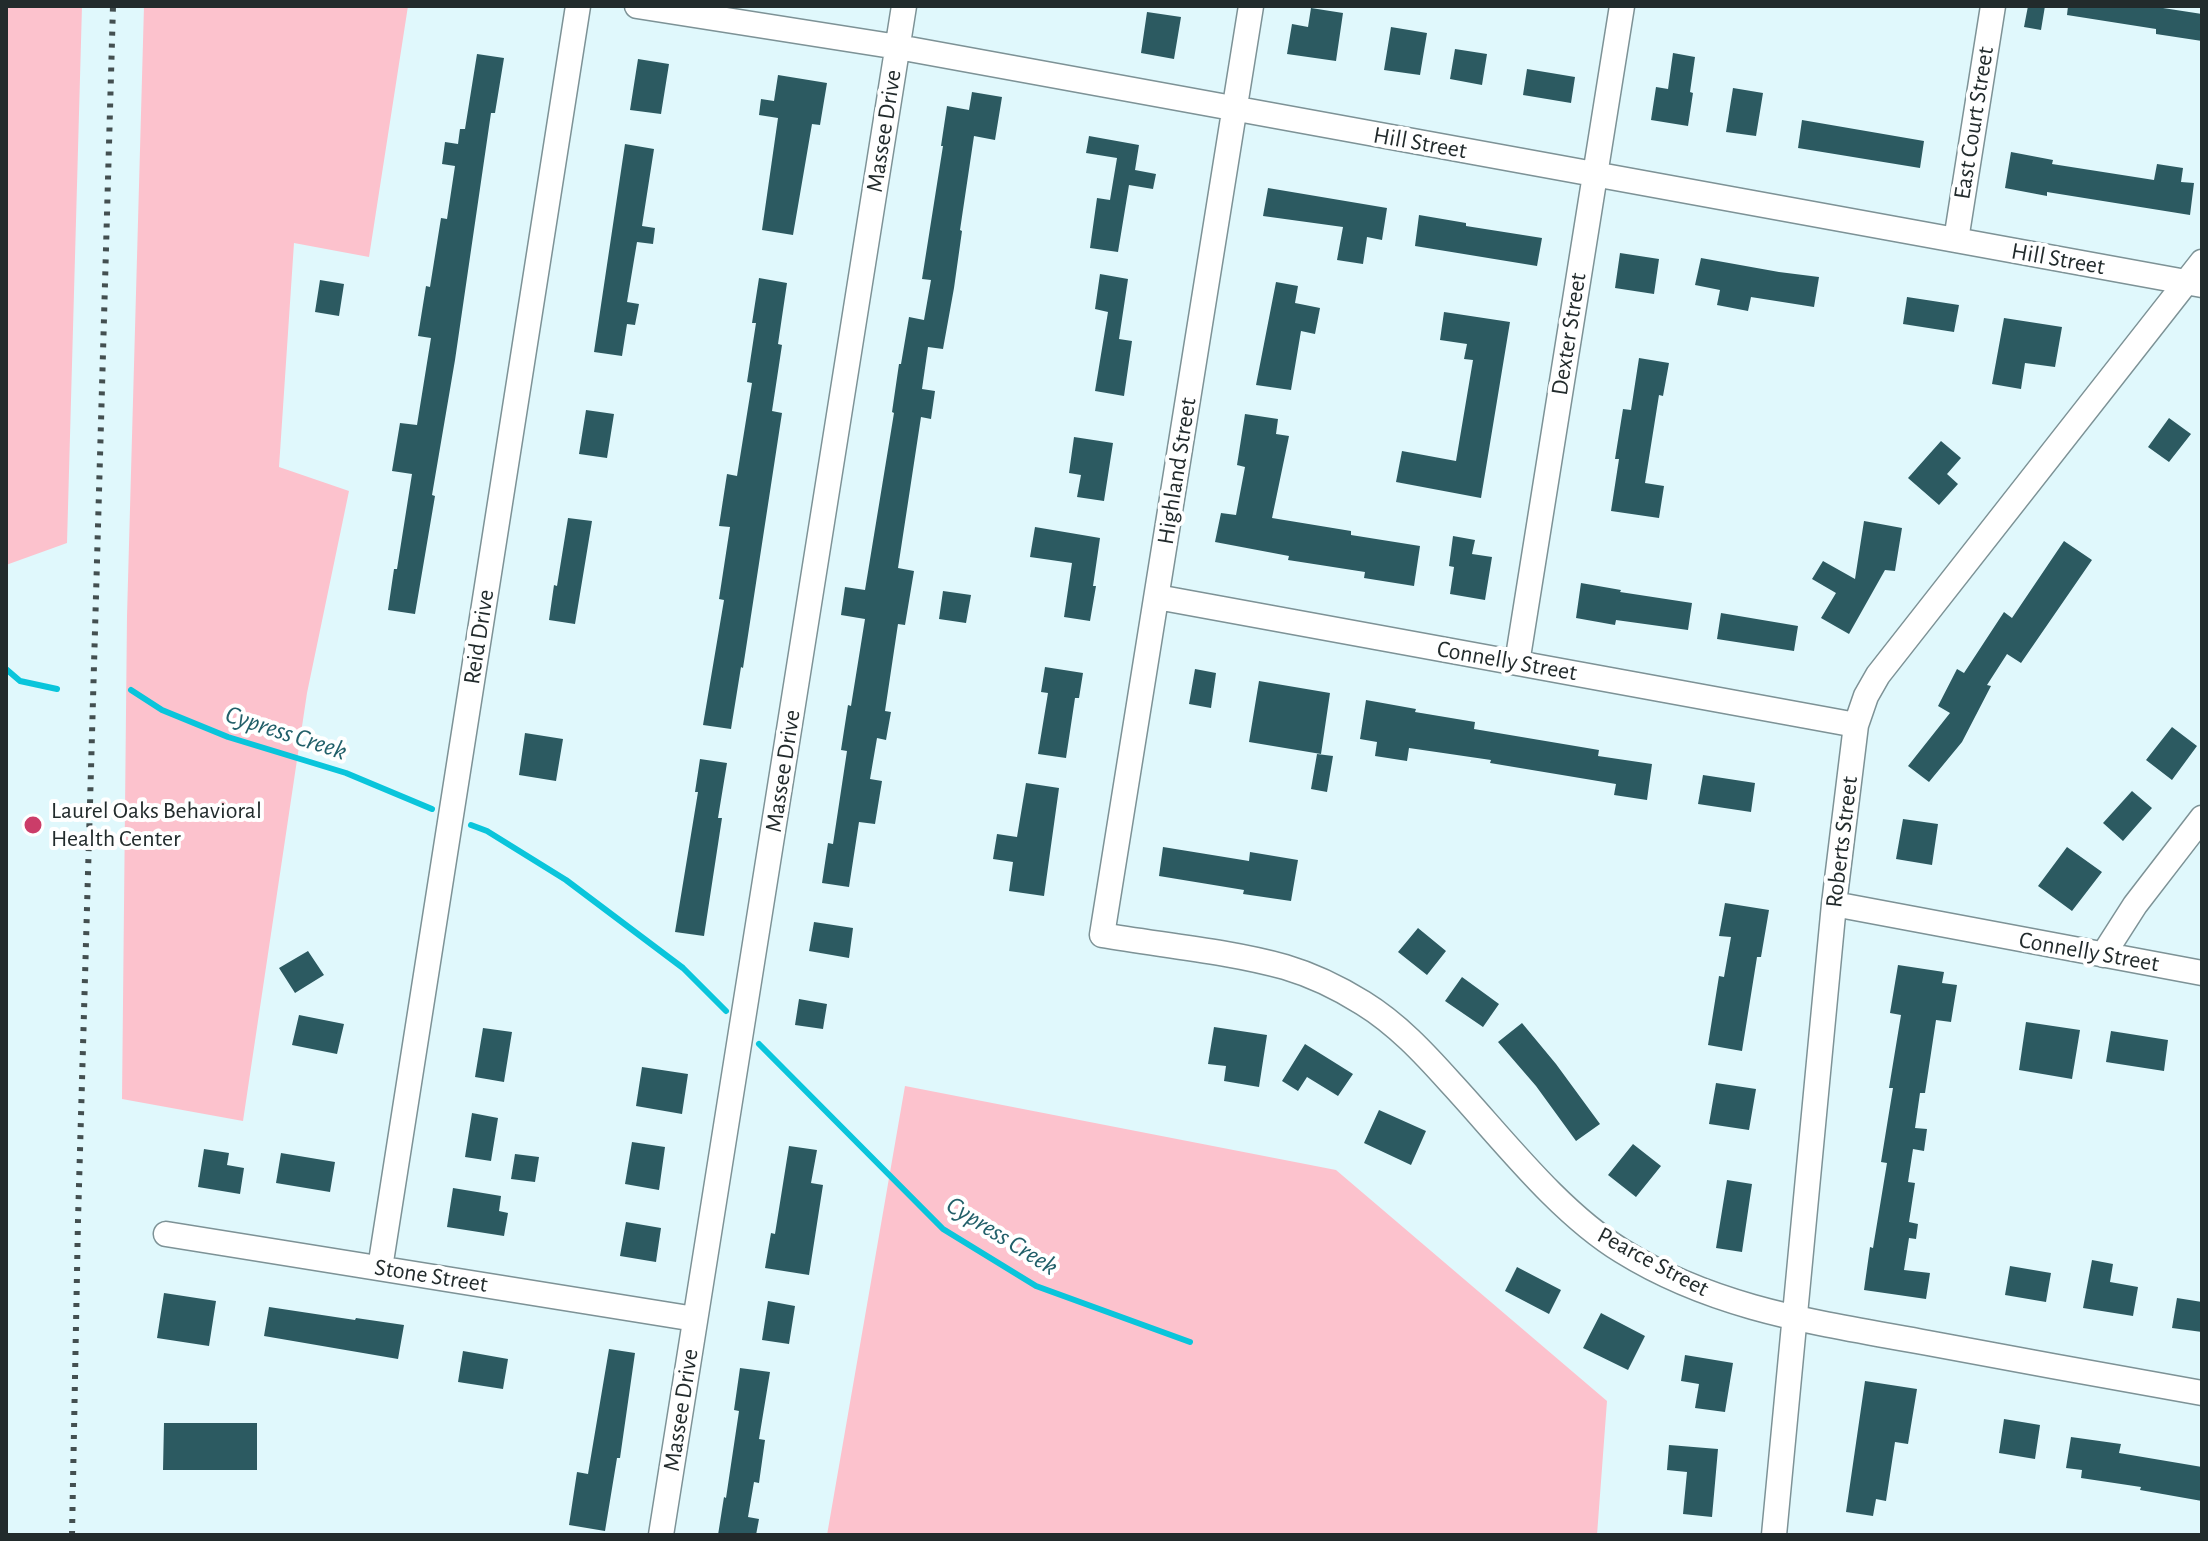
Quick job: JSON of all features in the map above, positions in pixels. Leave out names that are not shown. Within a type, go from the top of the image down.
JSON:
[{"type":"street","name":"Reid Drive","points":[[380,1268],[578,6]]},
{"type":"street","name":"Hill Street","points":[[637,6],[898,47],[2194,284]]},
{"type":"street","name":"Massee Drive","points":[[661,1535],[904,6]]},
{"type":"street","name":"Highland Street","points":[[1102,935],[1251,6]]},
{"type":"street","name":"Dexter Street","points":[[1517,663],[1622,6]]},
{"type":"street","name":"East Court Street","points":[[1956,240],[1993,6]]},
{"type":"street","name":"Roberts Street","points":[[1774,1535],[1834,904],[1856,725],[1866,696],[1878,675],[2194,284],[2202,262]]},
{"type":"street","name":"Connelly Street","points":[[1157,597],[1856,725]]},
{"type":"street","points":[[2103,955],[2135,905],[2202,818]]},
{"type":"street","name":"Connelly Street","points":[[1834,904],[2202,973]]},
{"type":"street","name":"Pearce Street","points":[[1102,935],[1286,967],[1326,983],[1365,1004],[1426,1054],[1552,1193],[1587,1226],[1621,1250],[1707,1294],[1795,1319],[2202,1393]]},
{"type":"street","name":"Stone Street","points":[[166,1234],[695,1319]]},
{"type":"shaded area","points":[[6,6],[82,6],[67,543],[6,565]]},
{"type":"shaded area","points":[[144,6],[408,6],[369,257],[294,243],[279,467],[349,491],[307,693],[243,1121],[122,1099],[127,616]]},
{"type":"shaded area","points":[[905,1086],[1336,1170],[1607,1401],[1597,1535],[827,1535]]},
{"type":"building","points":[[2028,6],[2045,6],[2041,30],[2024,27]]},
{"type":"building","points":[[2068,6],[2150,6],[2202,14],[2202,41],[2156,34],[2156,29],[2067,15]]},
{"type":"building","points":[[1311,8],[1343,13],[1336,61],[1287,54],[1292,24],[1308,27]]},
{"type":"building","points":[[1147,12],[1181,17],[1174,59],[1141,53]]},
{"type":"building","points":[[1391,27],[1427,33],[1420,75],[1384,70]]},
{"type":"building","points":[[1455,49],[1487,54],[1482,85],[1450,79]]},
{"type":"building","points":[[1673,53],[1695,57],[1688,126],[1651,120],[1656,87],[1668,89]]},
{"type":"building","points":[[477,54],[504,58],[495,113],[491,113],[415,614],[388,610],[412,474],[392,471],[400,423],[417,425],[431,338],[418,336],[426,286],[430,287],[441,218],[447,219],[455,166],[442,164],[445,142],[458,144],[460,129],[465,129]]},
{"type":"building","points":[[638,59],[669,64],[661,114],[630,110]]},
{"type":"building","points":[[1527,69],[1575,77],[1571,103],[1523,95]]},
{"type":"building","points":[[778,75],[827,83],[820,125],[812,124],[793,235],[762,230],[778,118],[759,115],[761,99],[774,101]]},
{"type":"building","points":[[1733,88],[1763,93],[1756,136],[1726,132]]},
{"type":"building","points":[[972,92],[1002,97],[995,140],[974,136],[943,349],[928,347],[922,389],[935,391],[931,419],[921,417],[898,568],[914,571],[905,625],[898,624],[885,711],[891,712],[886,740],[877,738],[870,779],[882,781],[875,824],[859,822],[849,887],[822,883],[828,843],[833,844],[847,751],[841,750],[865,619],[841,615],[845,587],[865,590],[909,317],[924,320],[931,280],[922,279],[947,106],[969,110]]},
{"type":"building","points":[[1802,120],[1924,141],[1920,168],[1798,148]]},
{"type":"building","points":[[1089,136],[1139,145],[1135,170],[1156,174],[1153,189],[1129,185],[1118,252],[1090,248],[1097,198],[1110,200],[1117,158],[1086,153]]},
{"type":"building","points":[[625,144],[654,149],[642,226],[655,228],[653,244],[637,242],[627,302],[639,304],[635,325],[627,324],[622,356],[594,352]]},
{"type":"building","points":[[2011,152],[2053,160],[2052,164],[2154,180],[2157,164],[2183,168],[2181,182],[2194,183],[2190,215],[2005,188]]},
{"type":"building","points":[[1268,188],[1387,208],[1382,240],[1367,237],[1363,264],[1337,260],[1343,227],[1263,216]]},
{"type":"building","points":[[1419,215],[1542,238],[1537,266],[1415,246]]},
{"type":"building","points":[[1620,253],[1659,259],[1654,294],[1615,288]]},
{"type":"building","points":[[1701,258],[1819,277],[1814,307],[1751,297],[1748,311],[1717,305],[1720,290],[1695,285]]},
{"type":"building","points":[[1100,274],[1128,279],[1119,339],[1132,341],[1124,396],[1095,391],[1108,312],[1095,309]]},
{"type":"building","points":[[759,278],[787,283],[772,411],[782,413],[731,729],[703,725],[724,600],[719,599],[730,527],[719,526],[727,474],[737,476],[752,383],[747,382]]},
{"type":"building","points":[[320,280],[344,284],[339,316],[315,312]]},
{"type":"building","points":[[1276,282],[1298,286],[1295,303],[1320,308],[1315,334],[1301,331],[1291,390],[1256,385]]},
{"type":"building","points":[[1907,297],[1959,305],[1954,332],[1903,324]]},
{"type":"building","points":[[1444,312],[1510,322],[1481,498],[1396,482],[1402,451],[1456,461],[1473,360],[1464,359],[1467,344],[1440,340]]},
{"type":"building","points":[[2004,318],[2062,327],[2055,367],[2025,363],[2021,389],[1992,384]]},
{"type":"building","points":[[1639,358],[1669,363],[1663,396],[1659,395],[1645,483],[1664,486],[1659,518],[1611,511],[1623,409],[1631,410]]},
{"type":"building","points":[[586,410],[614,414],[607,458],[579,454]]},
{"type":"building","points":[[1245,414],[1278,419],[1276,434],[1289,436],[1272,518],[1420,546],[1414,586],[1364,578],[1365,572],[1288,560],[1289,556],[1215,542],[1221,513],[1236,515],[1245,467],[1237,465]]},
{"type":"building","points":[[2169,418],[2191,434],[2169,462],[2148,447]]},
{"type":"building","points":[[1074,437],[1113,443],[1104,501],[1077,497],[1081,475],[1069,473]]},
{"type":"building","points":[[1941,441],[1961,458],[1947,474],[1958,484],[1939,505],[1908,478]]},
{"type":"building","points":[[568,518],[592,521],[575,624],[549,620]]},
{"type":"building","points":[[1864,521],[1902,528],[1895,571],[1885,570],[1849,634],[1821,618],[1836,593],[1812,579],[1823,561],[1855,579]]},
{"type":"building","points":[[1035,527],[1100,538],[1090,621],[1064,617],[1072,563],[1030,557]]},
{"type":"building","points":[[1453,536],[1475,540],[1472,554],[1492,557],[1485,600],[1450,594],[1454,567],[1449,566]]},
{"type":"building","points":[[2064,541],[2092,560],[2021,663],[2007,654],[1987,685],[1991,686],[1962,742],[1929,782],[1908,766],[1950,713],[1938,706],[1957,669],[1964,673],[2004,612],[2012,618]]},
{"type":"building","points":[[1581,583],[1692,603],[1688,630],[1616,620],[1615,625],[1576,618]]},
{"type":"building","points":[[943,591],[971,595],[966,623],[939,619]]},
{"type":"building","points":[[1721,613],[1798,626],[1794,651],[1717,639]]},
{"type":"building","points":[[1045,667],[1083,673],[1079,698],[1075,698],[1066,758],[1038,754],[1048,693],[1041,692]]},
{"type":"building","points":[[1195,669],[1216,673],[1211,708],[1189,704]]},
{"type":"building","points":[[1259,681],[1330,693],[1321,754],[1249,742]]},
{"type":"building","points":[[1366,700],[1475,722],[1474,729],[1599,750],[1598,756],[1652,764],[1647,800],[1614,795],[1616,784],[1490,763],[1491,760],[1409,748],[1407,761],[1375,756],[1377,742],[1360,739]]},
{"type":"building","points":[[2172,727],[2197,746],[2172,780],[2146,760]]},
{"type":"building","points":[[525,733],[563,739],[556,781],[519,775]]},
{"type":"building","points":[[1317,754],[1333,756],[1327,792],[1311,789]]},
{"type":"building","points":[[700,759],[727,763],[704,936],[675,932],[698,792],[695,792]]},
{"type":"building","points":[[1703,775],[1755,783],[1751,812],[1698,804]]},
{"type":"building","points":[[1026,783],[1059,788],[1044,896],[1009,891],[1013,862],[993,859],[997,834],[1017,837]]},
{"type":"building","points":[[2132,791],[2152,808],[2123,841],[2103,823]]},
{"type":"building","points":[[1903,819],[1938,824],[1932,865],[1896,859]]},
{"type":"building","points":[[1163,847],[1249,861],[1250,852],[1298,860],[1291,901],[1159,876]]},
{"type":"building","points":[[2067,847],[2102,872],[2072,911],[2038,886]]},
{"type":"building","points":[[1725,903],[1769,910],[1761,957],[1757,957],[1742,1051],[1708,1045],[1719,976],[1724,977],[1731,937],[1719,936]]},
{"type":"building","points":[[814,922],[853,928],[849,958],[809,951]]},
{"type":"building","points":[[1418,928],[1446,951],[1427,975],[1398,952]]},
{"type":"building","points":[[308,951],[324,975],[295,993],[279,968]]},
{"type":"building","points":[[1898,965],[1944,972],[1942,983],[1957,985],[1951,1022],[1936,1020],[1925,1093],[1920,1093],[1915,1128],[1927,1129],[1924,1151],[1913,1149],[1908,1182],[1915,1183],[1909,1222],[1918,1224],[1916,1239],[1909,1238],[1904,1270],[1930,1273],[1926,1299],[1864,1290],[1887,1163],[1881,1162],[1901,1015],[1890,1013]]},
{"type":"building","points":[[1462,977],[1499,1004],[1483,1027],[1445,1001]]},
{"type":"building","points":[[799,999],[827,1004],[823,1029],[795,1025]]},
{"type":"building","points":[[299,1015],[344,1024],[337,1054],[292,1045]]},
{"type":"building","points":[[2026,1022],[2080,1030],[2072,1079],[2019,1070]]},
{"type":"building","points":[[1522,1023],[1600,1124],[1576,1141],[1536,1086],[1498,1042]]},
{"type":"building","points":[[1214,1027],[1267,1035],[1259,1087],[1224,1081],[1226,1066],[1208,1064]]},
{"type":"building","points":[[483,1028],[512,1032],[504,1082],[475,1077]]},
{"type":"building","points":[[2111,1031],[2168,1040],[2164,1071],[2106,1062]]},
{"type":"building","points":[[1305,1044],[1353,1074],[1338,1096],[1307,1077],[1298,1091],[1282,1081]]},
{"type":"building","points":[[642,1067],[688,1074],[682,1114],[636,1106]]},
{"type":"building","points":[[1716,1083],[1756,1089],[1749,1130],[1709,1124]]},
{"type":"building","points":[[1379,1110],[1426,1131],[1411,1165],[1364,1143]]},
{"type":"building","points":[[472,1113],[498,1118],[491,1161],[465,1157]]},
{"type":"building","points":[[632,1142],[665,1147],[659,1190],[625,1184]]},
{"type":"building","points":[[1633,1144],[1661,1166],[1636,1197],[1608,1175]]},
{"type":"building","points":[[789,1146],[817,1150],[811,1183],[823,1185],[809,1275],[765,1268],[771,1233],[775,1234]]},
{"type":"building","points":[[204,1149],[229,1153],[227,1165],[244,1168],[240,1194],[198,1187]]},
{"type":"building","points":[[281,1153],[335,1162],[330,1192],[276,1183]]},
{"type":"building","points":[[515,1154],[539,1157],[535,1182],[511,1179]]},
{"type":"building","points":[[1727,1180],[1752,1184],[1742,1252],[1716,1248]]},
{"type":"building","points":[[453,1188],[501,1196],[499,1211],[508,1213],[504,1236],[447,1227]]},
{"type":"building","points":[[626,1222],[661,1228],[656,1262],[620,1256]]},
{"type":"building","points":[[2092,1260],[2113,1264],[2110,1282],[2138,1287],[2133,1316],[2083,1308]]},
{"type":"building","points":[[2010,1266],[2051,1273],[2046,1302],[2005,1295]]},
{"type":"building","points":[[1517,1267],[1561,1290],[1549,1314],[1505,1291]]},
{"type":"building","points":[[164,1293],[216,1301],[209,1346],[157,1338]]},
{"type":"building","points":[[2177,1298],[2202,1302],[2202,1332],[2172,1328]]},
{"type":"building","points":[[768,1301],[795,1306],[789,1344],[762,1340]]},
{"type":"building","points":[[269,1307],[404,1325],[398,1359],[264,1336]]},
{"type":"building","points":[[1601,1313],[1645,1336],[1628,1370],[1583,1348]]},
{"type":"building","points":[[609,1349],[635,1353],[620,1458],[617,1458],[605,1531],[569,1525],[577,1472],[588,1474]]},
{"type":"building","points":[[463,1351],[508,1359],[503,1389],[458,1382]]},
{"type":"building","points":[[1685,1355],[1733,1363],[1725,1412],[1695,1408],[1699,1384],[1681,1381]]},
{"type":"building","points":[[740,1368],[770,1372],[759,1439],[765,1440],[759,1483],[754,1482],[748,1517],[759,1519],[756,1535],[718,1535],[739,1411],[734,1410]]},
{"type":"building","points":[[1865,1381],[1917,1389],[1908,1444],[1895,1442],[1886,1501],[1876,1499],[1873,1516],[1846,1512]]},
{"type":"building","points":[[2004,1419],[2040,1425],[2035,1459],[1999,1453]]},
{"type":"building","points":[[164,1423],[257,1423],[257,1470],[163,1470]]},
{"type":"building","points":[[2071,1437],[2121,1444],[2119,1453],[2202,1467],[2202,1501],[2081,1478],[2082,1470],[2066,1468]]},
{"type":"building","points":[[1669,1445],[1718,1449],[1712,1517],[1683,1514],[1687,1472],[1667,1470]]},
{"type":"waterway","name":"Cypress Creek","points":[[6,669],[20,681],[57,689]]},
{"type":"waterway","name":"Cypress Creek","points":[[131,690],[162,710],[228,737],[346,773],[432,809]]},
{"type":"waterway","name":"Cypress Creek","points":[[471,825],[487,831],[566,880],[683,968],[726,1011]]},
{"type":"waterway","name":"Cypress Creek","points":[[759,1044],[943,1229],[1036,1286],[1190,1342]]},
{"type":"railway","points":[[72,1535],[78,1220],[113,6]]},
{"type":"place","name":"Laurel Oaks Behavioral Health Center","points":[[33,825]]}]
